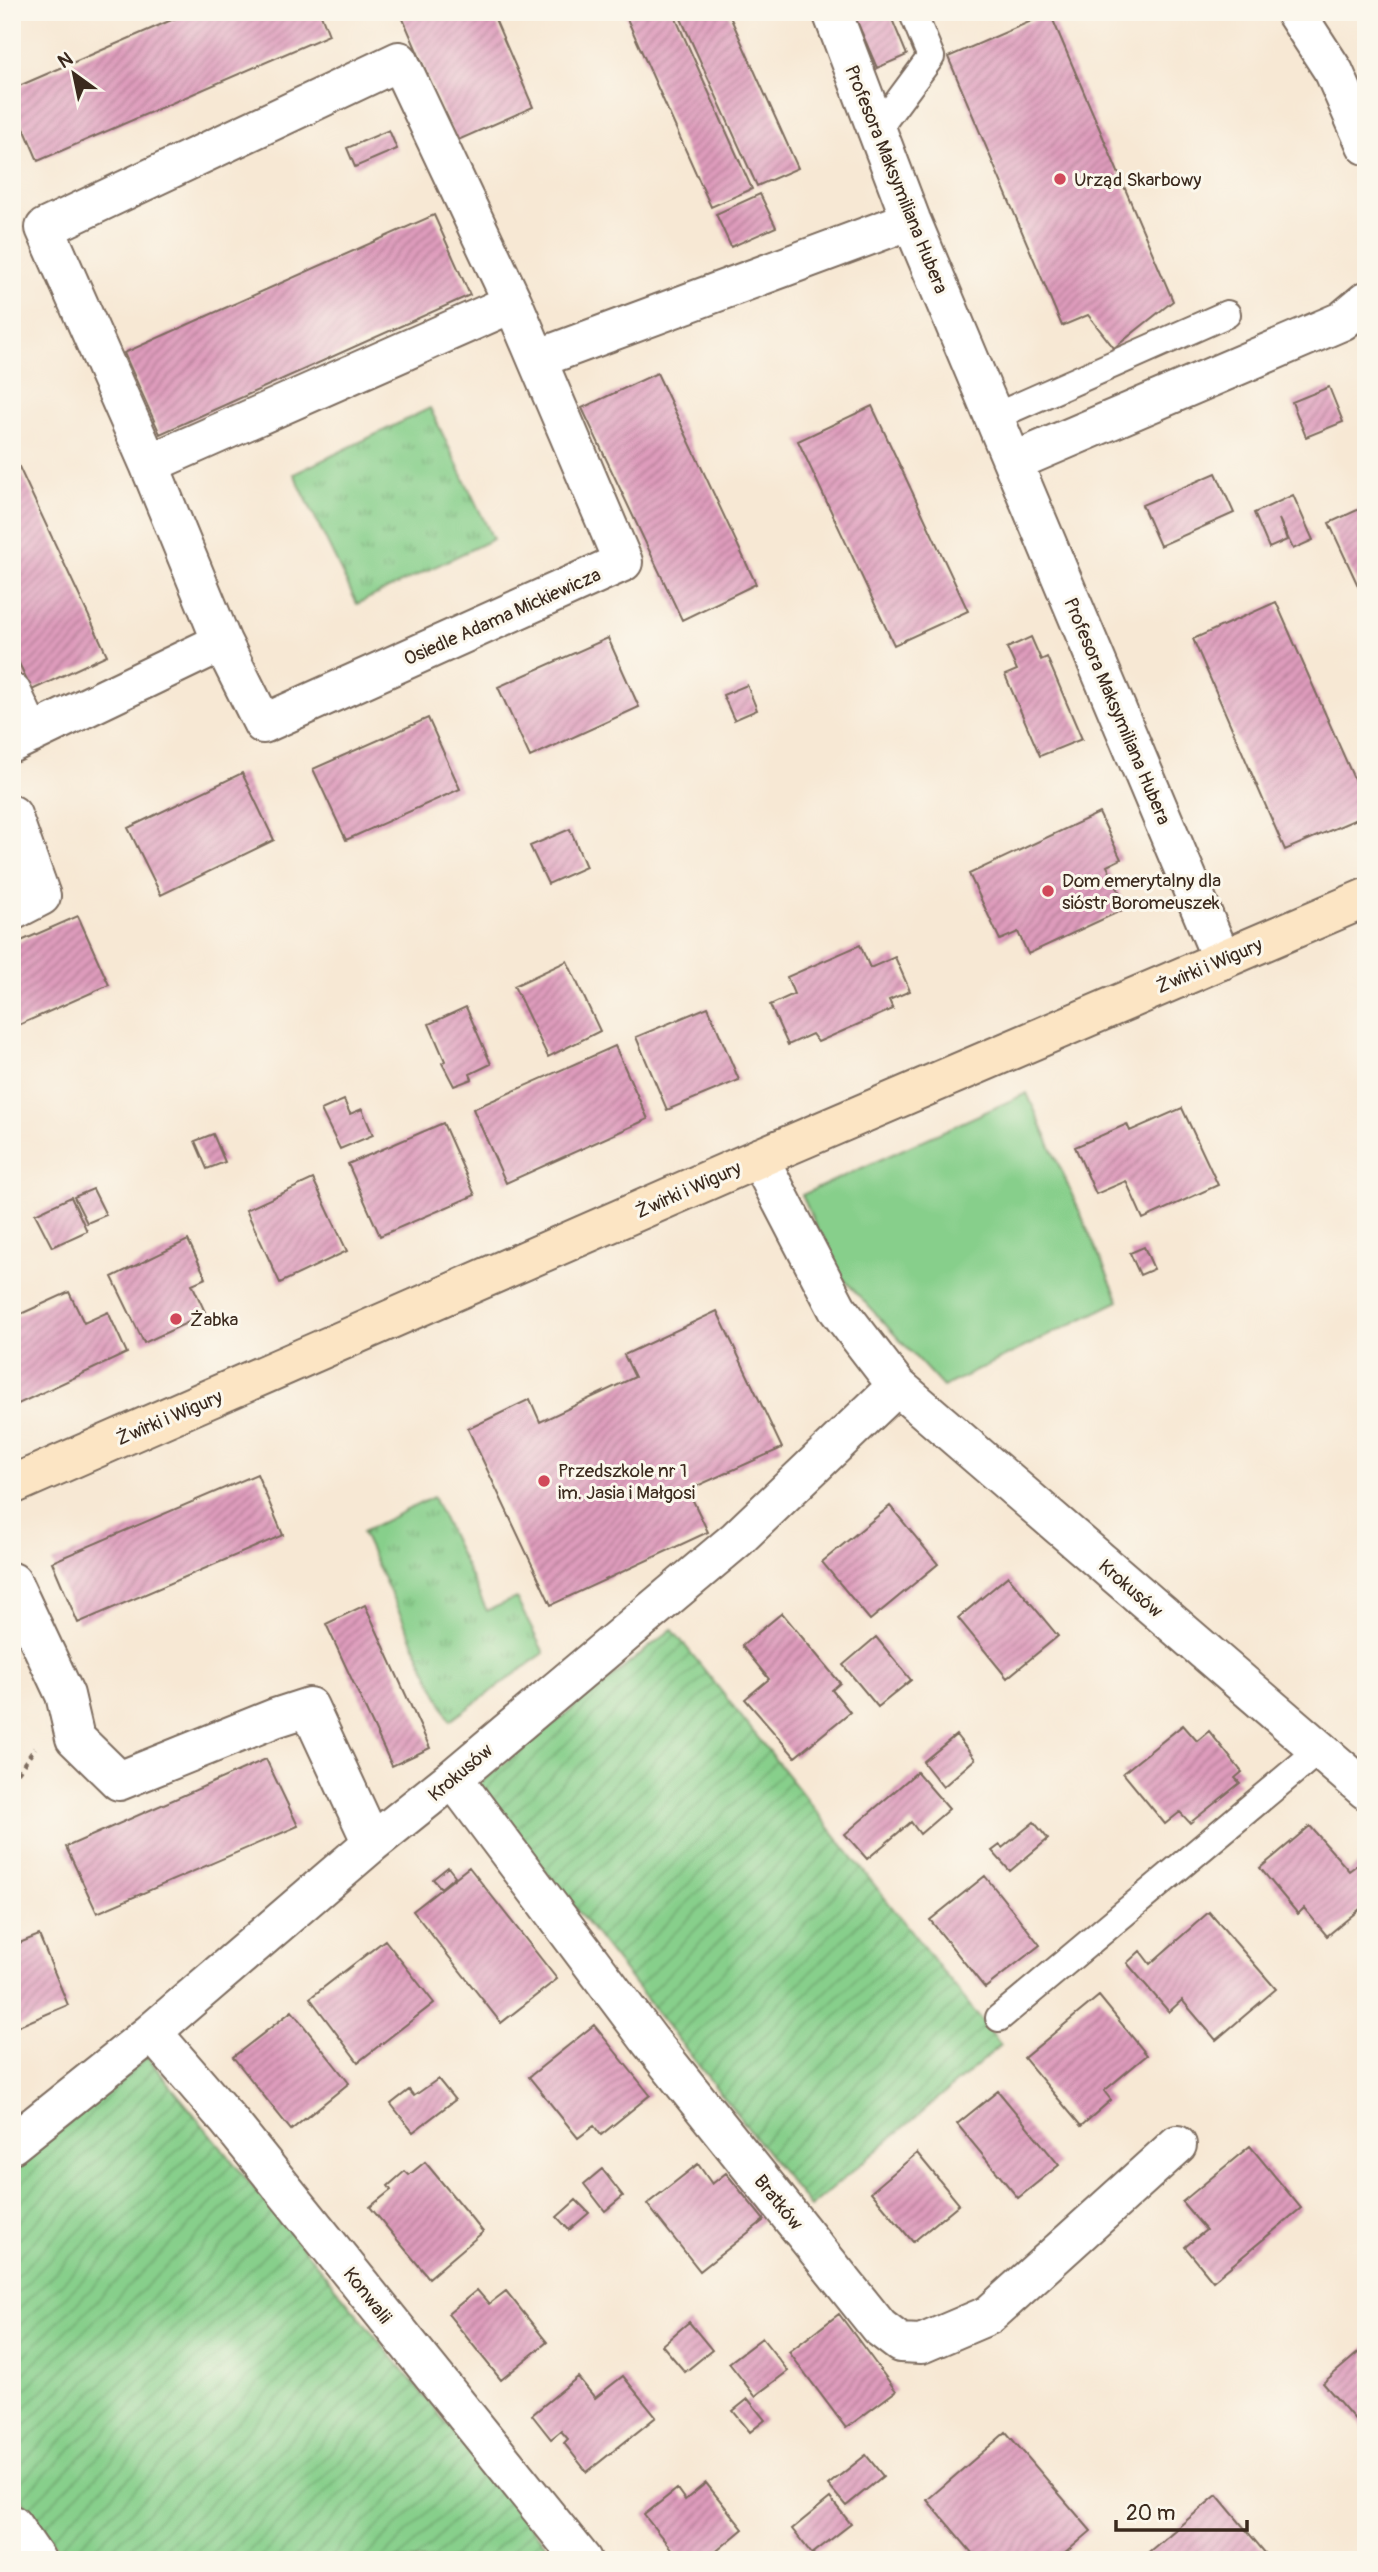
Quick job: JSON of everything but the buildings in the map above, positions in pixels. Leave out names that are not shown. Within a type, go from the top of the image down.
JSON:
[{"type":"street","name":"Profesora Maksymiliana Hubera","points":[[832,12],[911,220],[1222,960]]},
{"type":"street","points":[[1295,12],[1334,72],[1366,145]]},
{"type":"street","name":"Osiedle Adama Mickiewicza","points":[[399,61],[537,359],[623,562],[262,724],[222,642],[149,464],[45,228],[399,61]]},
{"type":"street","points":[[537,359],[911,220]]},
{"type":"street","points":[[1013,462],[1342,321],[1366,302]]},
{"type":"street","points":[[149,464],[513,303]]},
{"type":"street","points":[[12,693],[21,738],[222,642]]},
{"type":"street","points":[[12,814],[41,897],[12,911]]},
{"type":"street","name":"Żwirki i Wigury","points":[[12,1485],[759,1158],[1366,898]]},
{"type":"street","name":"Krokusów","points":[[759,1158],[837,1308],[897,1386],[1366,1790]]},
{"type":"street","name":"Krokusów","points":[[12,2144],[152,2032],[372,1843],[737,1539],[897,1386]]},
{"type":"street","points":[[12,1582],[65,1695],[75,1738],[119,1781],[309,1707],[372,1843]]},
{"type":"street","name":"Bratków","points":[[453,1778],[650,2041],[879,2327],[900,2343],[921,2344],[989,2315],[1177,2145]]},
{"type":"street","name":"Konwalii","points":[[152,2032],[228,2120],[582,2560]]},
{"type":"street","points":[[12,2525],[36,2560]]},
{"type":"lane","points":[[877,130],[931,57],[914,16]]},
{"type":"lane","points":[[994,416],[1227,314]]},
{"type":"lane","points":[[999,2018],[1319,1750]]},
{"type":"green space","points":[[430,408],[493,539],[357,604],[294,474]]},
{"type":"green space","points":[[1027,1093],[1119,1301],[943,1387],[836,1271],[802,1195]]},
{"type":"green space","points":[[433,1497],[487,1611],[516,1598],[544,1653],[450,1721],[362,1532]]},
{"type":"green space","points":[[672,1629],[1001,2045],[810,2207],[478,1785]]},
{"type":"green space","points":[[147,2057],[558,2560],[67,2560],[12,2486],[12,2171]]},
{"type":"place","name":"Urząd Skarbowy","points":[[1060,179]]},
{"type":"place","name":"Dom emerytalny dla sióstr Boromeuszek","points":[[1048,891]]},
{"type":"place","name":"Żabka","points":[[176,1319]]},
{"type":"place","name":"Przedszkole nr 1 im. Jasia i Małgosi","points":[[544,1481]]}]
